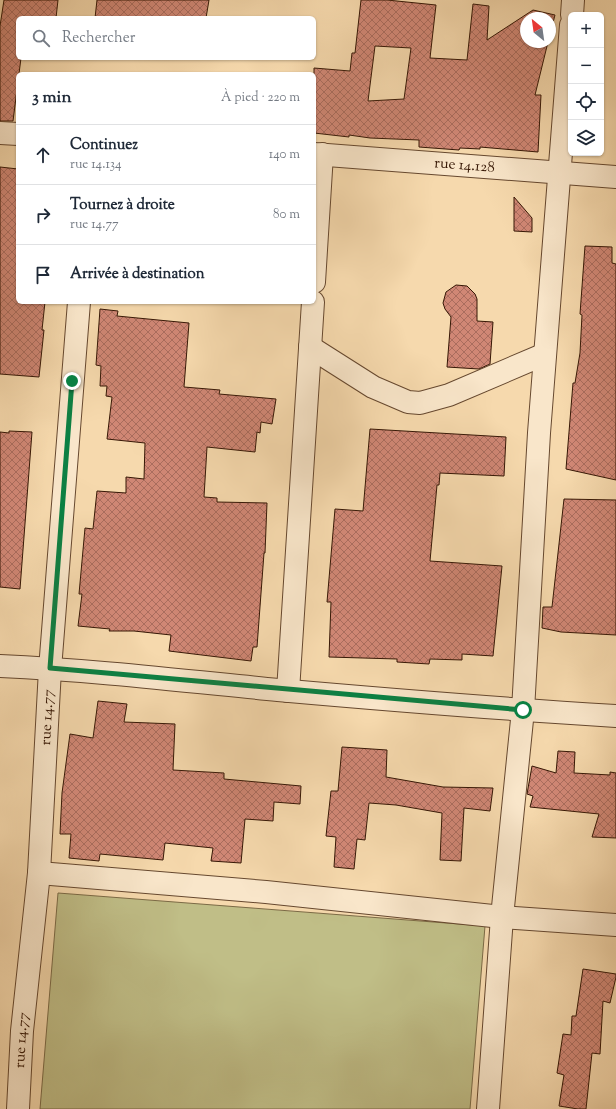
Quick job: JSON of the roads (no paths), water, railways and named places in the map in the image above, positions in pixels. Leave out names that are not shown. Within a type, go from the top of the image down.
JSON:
[{"type":"street","points":[[572,12],[573,0]]},
{"type":"street","points":[[488,1109],[502,918],[523,710],[545,354],[569,48]]},
{"type":"street","points":[[0,133],[16,134]]},
{"type":"street","points":[[316,218],[318,154]]},
{"type":"street","name":"rue 14.128","points":[[318,154],[616,177]]},
{"type":"street","name":"rue 14.77","points":[[18,1109],[22,1031],[39,873],[50,668],[79,304]]},
{"type":"street","points":[[288,691],[313,304]]},
{"type":"street","points":[[310,347],[373,387],[408,402],[420,403],[444,396],[545,354]]},
{"type":"street","points":[[0,666],[50,668],[288,691],[616,716]]},
{"type":"street","points":[[39,873],[266,892],[502,918],[616,925]]}]
